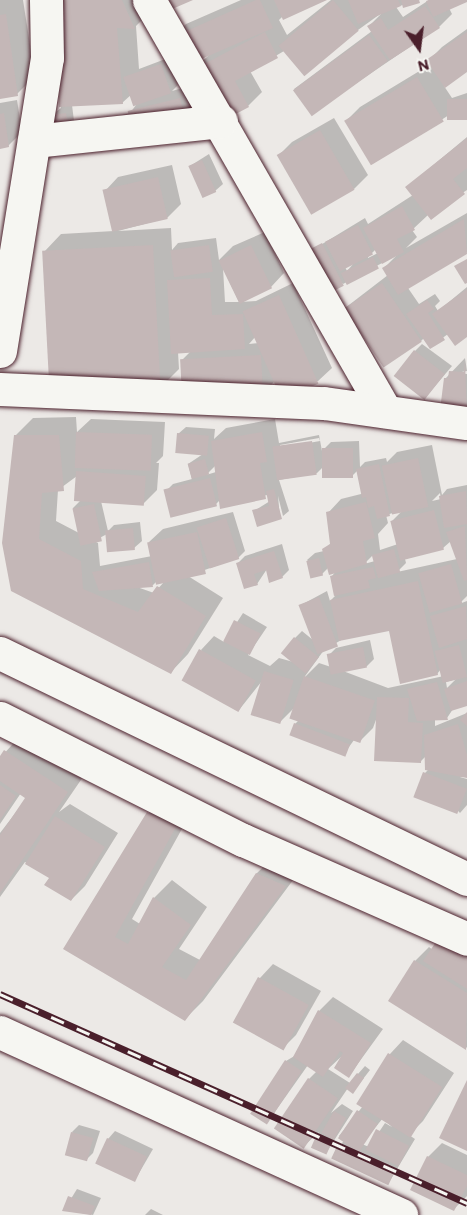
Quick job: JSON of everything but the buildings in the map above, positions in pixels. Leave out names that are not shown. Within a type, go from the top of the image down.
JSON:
[{"type":"street","points":[[0,351],[47,58],[46,0]]},
{"type":"street","points":[[149,0],[221,121],[384,411]]},
{"type":"street","points":[[34,141],[221,121]]},
{"type":"street","points":[[0,389],[324,403],[467,423]]},
{"type":"street","points":[[0,652],[467,879]]},
{"type":"street","points":[[0,718],[243,840],[467,939]]},
{"type":"street","points":[[0,1032],[401,1215]]},
{"type":"railway","points":[[0,994],[467,1203]]}]
